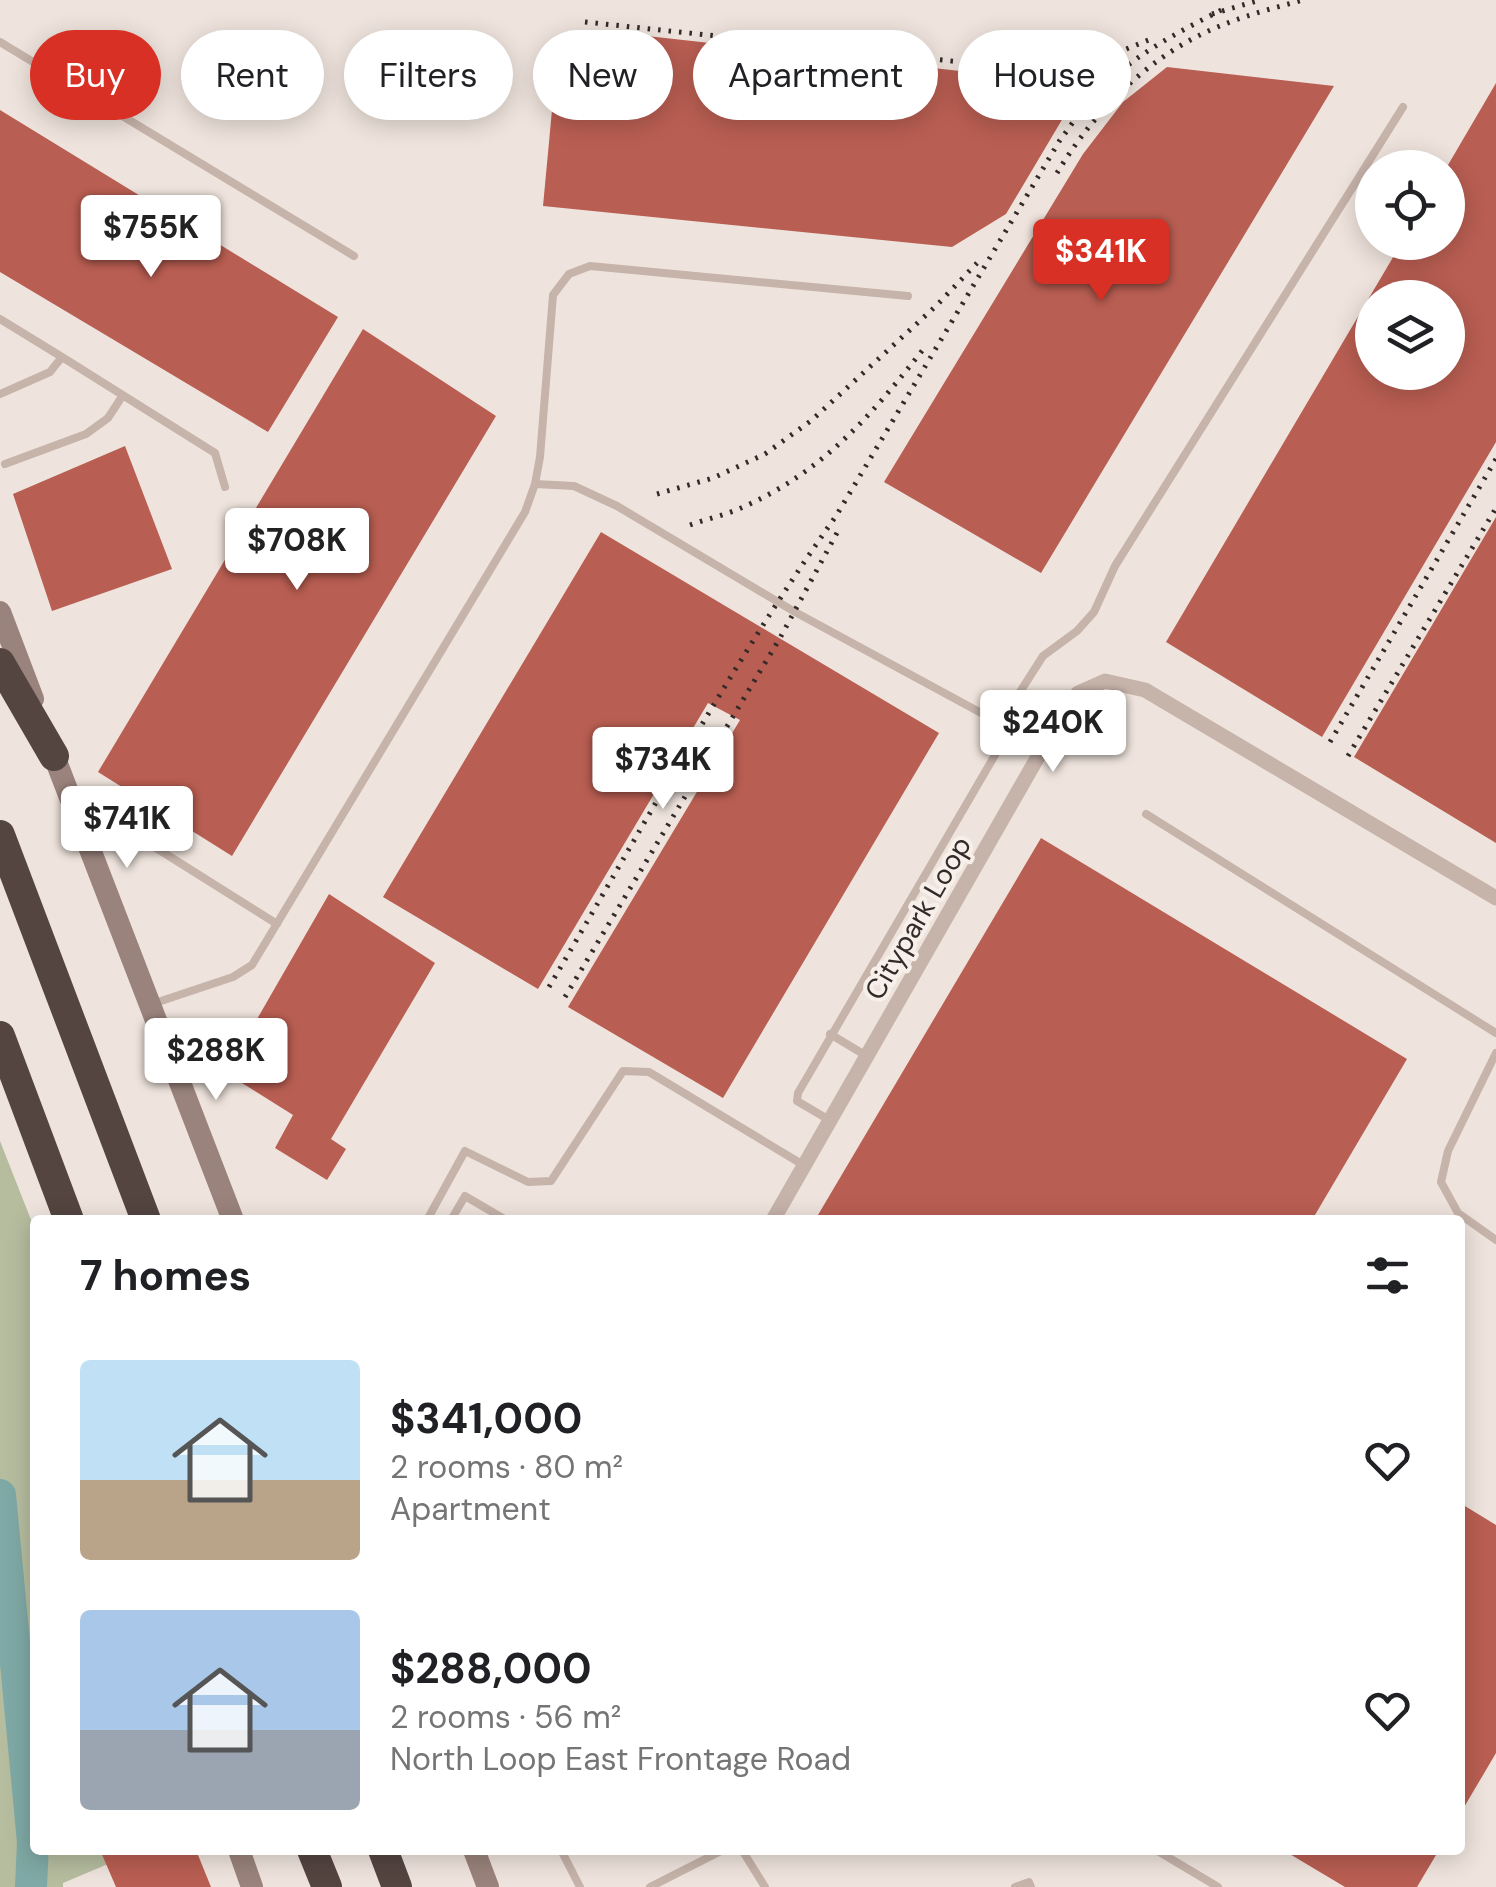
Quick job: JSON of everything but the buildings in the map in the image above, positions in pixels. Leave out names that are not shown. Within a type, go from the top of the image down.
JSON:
[{"type":"highway","points":[[0,663],[54,756]]},
{"type":"highway","points":[[0,834],[144,1215]]},
{"type":"highway","points":[[0,1036],[67,1215]]},
{"type":"highway","points":[[314,1855],[327,1887]]},
{"type":"highway","points":[[386,1855],[398,1887]]},
{"type":"main road","points":[[0,612],[231,1215]]},
{"type":"main road","points":[[241,1855],[252,1887]]},
{"type":"main road","points":[[476,1855],[488,1887]]},
{"type":"street","name":"Citypark Loop","points":[[776,1215],[1039,756],[1078,693],[1105,681],[1145,690],[1496,898]]},
{"type":"lane","points":[[0,42],[354,256]]},
{"type":"lane","points":[[831,1120],[796,1101],[798,1093],[996,755],[1018,694],[1043,656],[1077,631],[1094,612],[1115,566],[1403,106]]},
{"type":"lane","points":[[150,1005],[233,978],[252,965],[525,512],[540,457],[553,295],[569,274],[590,266],[908,296]]},
{"type":"lane","points":[[0,318],[215,453],[225,487]]},
{"type":"lane","points":[[0,394],[50,372],[62,357]]},
{"type":"lane","points":[[5,464],[86,434],[108,418],[123,395]]},
{"type":"lane","points":[[535,484],[574,486],[617,506],[794,612],[1007,727],[1039,756]]},
{"type":"lane","points":[[1146,814],[1496,1032]]},
{"type":"lane","points":[[145,841],[277,924]]},
{"type":"lane","points":[[830,1034],[868,1056]]},
{"type":"lane","points":[[1461,1215],[1441,1182],[1448,1151],[1496,1054]]},
{"type":"lane","points":[[430,1215],[466,1152],[528,1182],[552,1180],[623,1071],[649,1072],[805,1166]]},
{"type":"lane","points":[[454,1215],[465,1196],[497,1215]]},
{"type":"lane","points":[[1465,1218],[1496,1240]]},
{"type":"lane","points":[[563,1855],[580,1887]]},
{"type":"lane","points":[[650,1887],[713,1855]]},
{"type":"lane","points":[[745,1855],[764,1884],[750,1887]]},
{"type":"lane","points":[[1164,1855],[1218,1887]]},
{"type":"lane","points":[[1015,1887],[1029,1882],[1032,1887]]},
{"type":"green space","points":[[0,1141],[30,1217],[30,1855],[105,1855],[108,1864],[63,1883],[63,1887],[0,1887]]},
{"type":"waterway","points":[[0,1495],[30,1810]]},
{"type":"waterway","points":[[31,1887],[32,1855]]},
{"type":"railway","points":[[1212,14],[1260,0]]},
{"type":"railway","points":[[1057,173],[1100,114],[1153,64],[1220,26],[1303,0]]},
{"type":"railway","points":[[549,987],[723,689],[836,516],[1060,140],[1089,101],[1123,69],[1225,8]]},
{"type":"railway","points":[[585,22],[1008,67],[1068,64],[1109,56],[1151,39]]},
{"type":"railway","points":[[657,494],[713,478],[765,454],[812,420],[977,263]]},
{"type":"railway","points":[[690,525],[770,494],[821,459],[865,419],[925,347]]},
{"type":"railway","points":[[1330,742],[1496,459]]},
{"type":"railway","points":[[1348,756],[1496,508]]},
{"type":"railway","points":[[565,997],[780,638],[838,531]]}]
